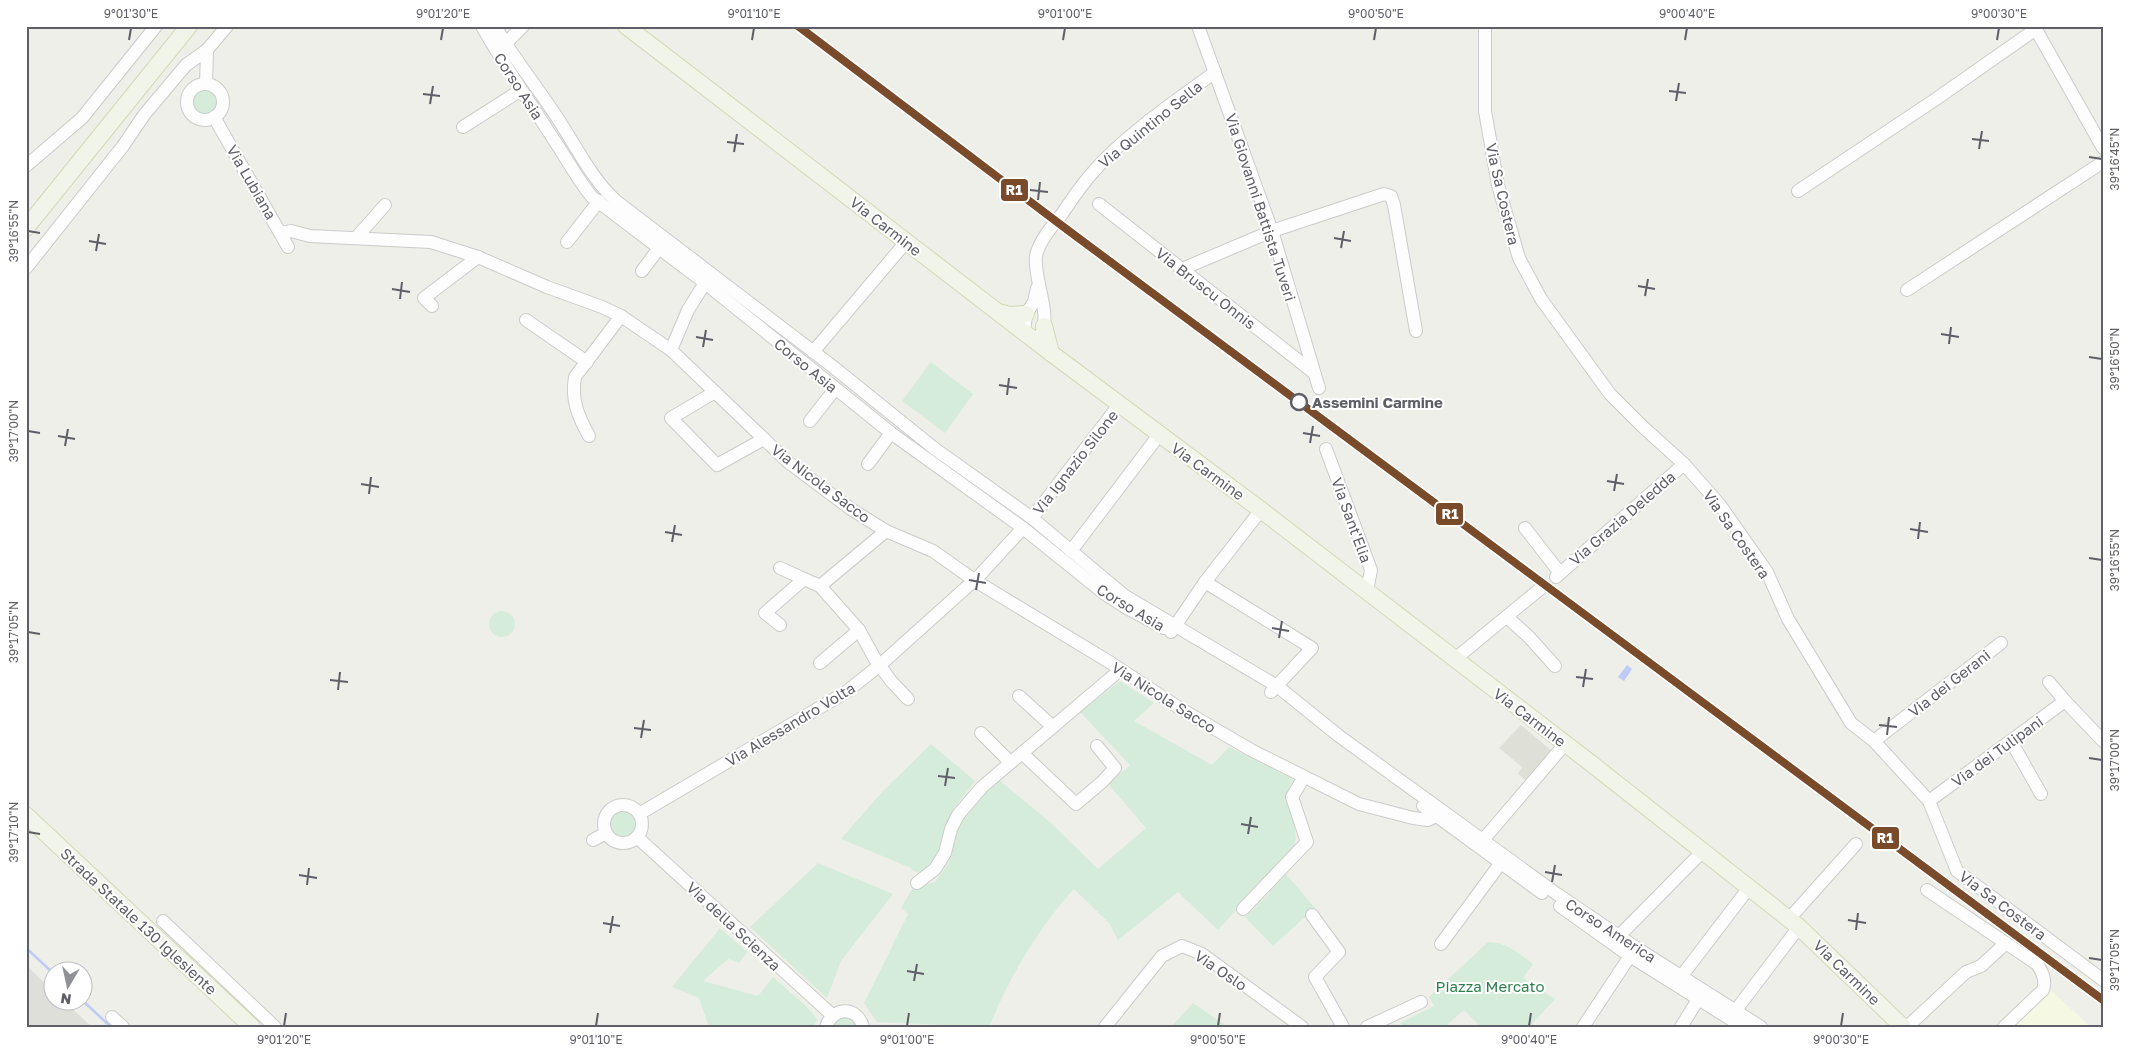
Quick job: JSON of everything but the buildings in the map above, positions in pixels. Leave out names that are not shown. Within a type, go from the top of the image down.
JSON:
[{"type":"main road","points":[[26,228],[189,26]]},
{"type":"main road","name":"Via Carmine","points":[[626,26],[996,312],[1367,591],[1794,923],[1903,1027]]},
{"type":"main road","points":[[996,312],[1010,315],[1026,314]]},
{"type":"main road","points":[[1044,326],[1051,353]]},
{"type":"main road","name":"Strada Statale 130 Iglesiente","points":[[26,815],[252,1027]]},
{"type":"main road","name":"Strada Statale 130 Iglesiente","points":[[29,831],[238,1027]]},
{"type":"street","points":[[26,166],[82,118],[156,26]]},
{"type":"street","points":[[26,268],[123,146],[144,115],[186,66],[207,50],[227,26]]},
{"type":"street","name":"Corso Asia","points":[[482,26],[503,64],[558,145],[583,187],[598,201],[704,283],[891,433],[1071,552],[1126,596],[1173,629]]},
{"type":"street","name":"Corso Asia","points":[[496,26],[505,44],[603,189],[813,352],[1027,523],[1105,594],[1125,607],[1173,629]]},
{"type":"street","points":[[505,44],[523,26]]},
{"type":"street","name":"Via Giovanni Battista Tuveri","points":[[1198,26],[1272,231],[1319,388]]},
{"type":"street","name":"Via Sa Costera","points":[[1485,26],[1485,111],[1498,185],[1519,258],[1541,299],[1610,394],[1684,464],[1720,505],[1767,572],[1788,620],[1851,724],[1874,741],[1930,801],[1957,871],[2103,980]]},
{"type":"street","points":[[1798,191],[1936,99],[2035,28],[2103,148]]},
{"type":"street","points":[[206,84],[207,50]]},
{"type":"street","name":"Via Quintino Sella","points":[[1044,326],[1036,254],[1047,233],[1094,170],[1133,135],[1215,72]]},
{"type":"street","points":[[206,84],[216,88],[222,97],[222,108],[214,117],[203,119],[197,117],[189,109],[188,97],[194,87],[206,84]]},
{"type":"street","points":[[463,128],[521,90]]},
{"type":"street","name":"Via Lubiana","points":[[214,117],[288,247]]},
{"type":"street","points":[[558,145],[570,138]]},
{"type":"street","points":[[1907,290],[2103,162]]},
{"type":"street","points":[[1182,269],[1272,231],[1384,194],[1392,196],[1416,331]]},
{"type":"street","points":[[567,242],[598,201]]},
{"type":"street","name":"Via Bruscu Onnis","points":[[1099,204],[1314,372]]},
{"type":"street","points":[[356,238],[385,205]]},
{"type":"street","name":"Via Nicola Sacco","points":[[281,233],[291,231],[310,236],[431,242],[478,256],[547,287],[621,316],[671,350],[700,375],[715,392],[788,462],[851,509],[886,530],[933,550],[974,580],[1227,736],[1304,777],[1359,804],[1428,820],[1438,812]]},
{"type":"street","points":[[813,352],[906,242]]},
{"type":"street","points":[[642,271],[659,248]]},
{"type":"street","points":[[432,306],[424,298],[478,256]]},
{"type":"street","points":[[1038,282],[1034,302],[1026,314],[1029,336],[1038,338],[1044,326]]},
{"type":"street","points":[[671,350],[688,310],[704,283]]},
{"type":"street","points":[[589,436],[579,418],[573,396],[575,377],[621,316]]},
{"type":"street","points":[[526,320],[587,362]]},
{"type":"street","points":[[810,421],[835,389]]},
{"type":"street","points":[[715,392],[671,418],[695,445],[716,465],[764,439]]},
{"type":"street","name":"Via Ignazio Silone","points":[[974,580],[1027,523],[1119,405]]},
{"type":"street","points":[[868,464],[891,433]]},
{"type":"street","points":[[1071,552],[1159,435]]},
{"type":"street","name":"Via Sant'Elia","points":[[1326,449],[1371,570],[1367,591]]},
{"type":"street","name":"Via Grazia Deledda","points":[[1525,528],[1558,575],[1684,464]]},
{"type":"street","points":[[1173,629],[1205,582],[1261,510]]},
{"type":"street","points":[[820,586],[886,530]]},
{"type":"street","points":[[780,568],[820,586],[859,630],[891,682],[908,699]]},
{"type":"street","points":[[780,625],[765,613],[804,579]]},
{"type":"street","name":"Via Alessandro Volta","points":[[639,814],[800,721],[846,692],[880,665],[974,580]]},
{"type":"street","points":[[1205,582],[1312,648],[1274,690]]},
{"type":"street","points":[[1455,659],[1540,589]]},
{"type":"street","points":[[1506,616],[1529,637],[1555,666]]},
{"type":"street","name":"Corso America","points":[[1173,629],[1274,690],[1438,812],[1500,864],[1633,952],[1736,1010],[1759,1026]]},
{"type":"street","points":[[820,663],[859,630]]},
{"type":"street","name":"Via dei Gerani","points":[[1874,741],[2001,643]]},
{"type":"street","points":[[917,883],[935,869],[945,853],[951,829],[958,814],[982,787],[1120,670]]},
{"type":"street","points":[[2049,682],[2103,741]]},
{"type":"street","points":[[1019,696],[1053,727]]},
{"type":"street","name":"Via dei Tulipani","points":[[1930,801],[2065,701]]},
{"type":"street","points":[[982,733],[1010,762]]},
{"type":"street","points":[[2011,741],[2041,794]]},
{"type":"street","points":[[1483,840],[1565,744]]},
{"type":"street","points":[[1022,753],[1076,804],[1115,768],[1097,746]]},
{"type":"street","points":[[1243,909],[1308,842],[1292,797],[1304,777]]},
{"type":"street","points":[[623,805],[630,806],[639,814],[642,826],[637,837],[632,840],[620,843],[610,838],[606,833],[604,820],[611,809],[623,805]]},
{"type":"street","name":"Corso America","points":[[1438,812],[1483,840],[1619,936],[1633,952]]},
{"type":"street","points":[[593,840],[606,833]]},
{"type":"street","name":"Via della Scienza","points":[[637,837],[829,1021]]},
{"type":"street","points":[[1736,1010],[1794,923],[1856,844]]},
{"type":"street","points":[[1619,936],[1702,852]]},
{"type":"street","points":[[1441,944],[1500,864]]},
{"type":"street","points":[[1678,979],[1748,888]]},
{"type":"street","points":[[1927,890],[2037,964],[2044,976],[2045,984],[2043,990],[2004,1027]]},
{"type":"street","points":[[1312,915],[1339,952],[1315,977],[1343,1027]]},
{"type":"street","points":[[163,921],[276,1027]]},
{"type":"street","points":[[1907,1027],[1966,972],[1981,966],[2006,943]]},
{"type":"street","name":"Via Oslo","points":[[1105,1027],[1162,956],[1182,946],[1202,954],[1302,1027]]},
{"type":"street","points":[[1583,1027],[1633,952]]},
{"type":"street","name":"Corso America","points":[[1678,979],[1699,998],[1743,1027]]},
{"type":"street","points":[[1681,1027],[1699,998]]},
{"type":"street","points":[[1367,1027],[1421,1002]]},
{"type":"street","points":[[829,1021],[837,1012],[848,1011],[859,1017],[863,1027]]},
{"type":"street","points":[[112,1017],[123,1027]]},
{"type":"shaded area","points":[[1521,725],[1554,753],[1528,782],[1518,774],[1522,767],[1499,748]]},
{"type":"shaded area","points":[[26,965],[42,980],[42,1010],[74,1010],[92,1027],[26,1027]]},
{"type":"shaded area","points":[[2049,989],[2091,1027],[2011,1027]]},
{"type":"green space","points":[[205,89],[214,93],[218,102],[214,111],[205,115],[196,111],[192,102],[196,93]]},
{"type":"green space","points":[[931,362],[973,394],[945,433],[902,401]]},
{"type":"green space","points":[[502,611],[511,615],[515,624],[511,633],[502,637],[493,633],[489,624],[493,615]]},
{"type":"green space","points":[[1120,681],[1154,703],[1134,721],[1212,765],[1229,747],[1293,779],[1287,792],[1288,804],[1294,822],[1296,838],[1294,847],[1218,930],[1178,892],[1118,940],[1109,923],[1074,889],[1036,937],[1015,972],[989,1027],[877,1022],[864,1003],[908,914],[901,908],[912,889],[935,882],[949,862],[957,826],[963,815],[999,780],[1051,823],[1098,869],[1146,828],[1108,784],[1130,765],[1080,712]]},
{"type":"green space","points":[[931,744],[975,781],[955,807],[938,855],[921,874],[841,839],[882,792]]},
{"type":"green space","points":[[622,811],[631,815],[635,824],[631,833],[622,837],[613,833],[609,824],[613,815]]},
{"type":"green space","points":[[818,863],[893,894],[841,961],[827,998],[750,927]]},
{"type":"green space","points":[[1285,873],[1315,908],[1273,946],[1245,917],[1270,893],[1269,888]]},
{"type":"green space","points":[[720,928],[747,952],[739,963],[728,959],[703,981],[758,996],[773,977],[806,1006],[817,1019],[814,1027],[709,1027],[699,998],[672,987]]},
{"type":"green space","name":"Piazza Mercato","points":[[1488,942],[1495,942],[1506,946],[1533,964],[1523,978],[1555,999],[1532,1024],[1535,1027],[1481,1027],[1464,1010],[1448,1024],[1450,1027],[1403,1027],[1400,1023],[1434,1006],[1429,997]]},
{"type":"green space","points":[[1193,1003],[1228,1027],[1171,1027]]},
{"type":"green space","points":[[839,1017],[852,1017],[858,1027],[831,1027]]},
{"type":"water","points":[[1627,665],[1632,669],[1624,681],[1618,677]]},
{"type":"waterway","points":[[26,948],[42,963]]},
{"type":"waterway","points":[[92,1009],[111,1027]]},
{"type":"transit line","name":"R1","points":[[798,26],[1069,231],[2103,1000]]},
{"type":"place","name":"Assemini Carmine","points":[[1299,402]]}]
